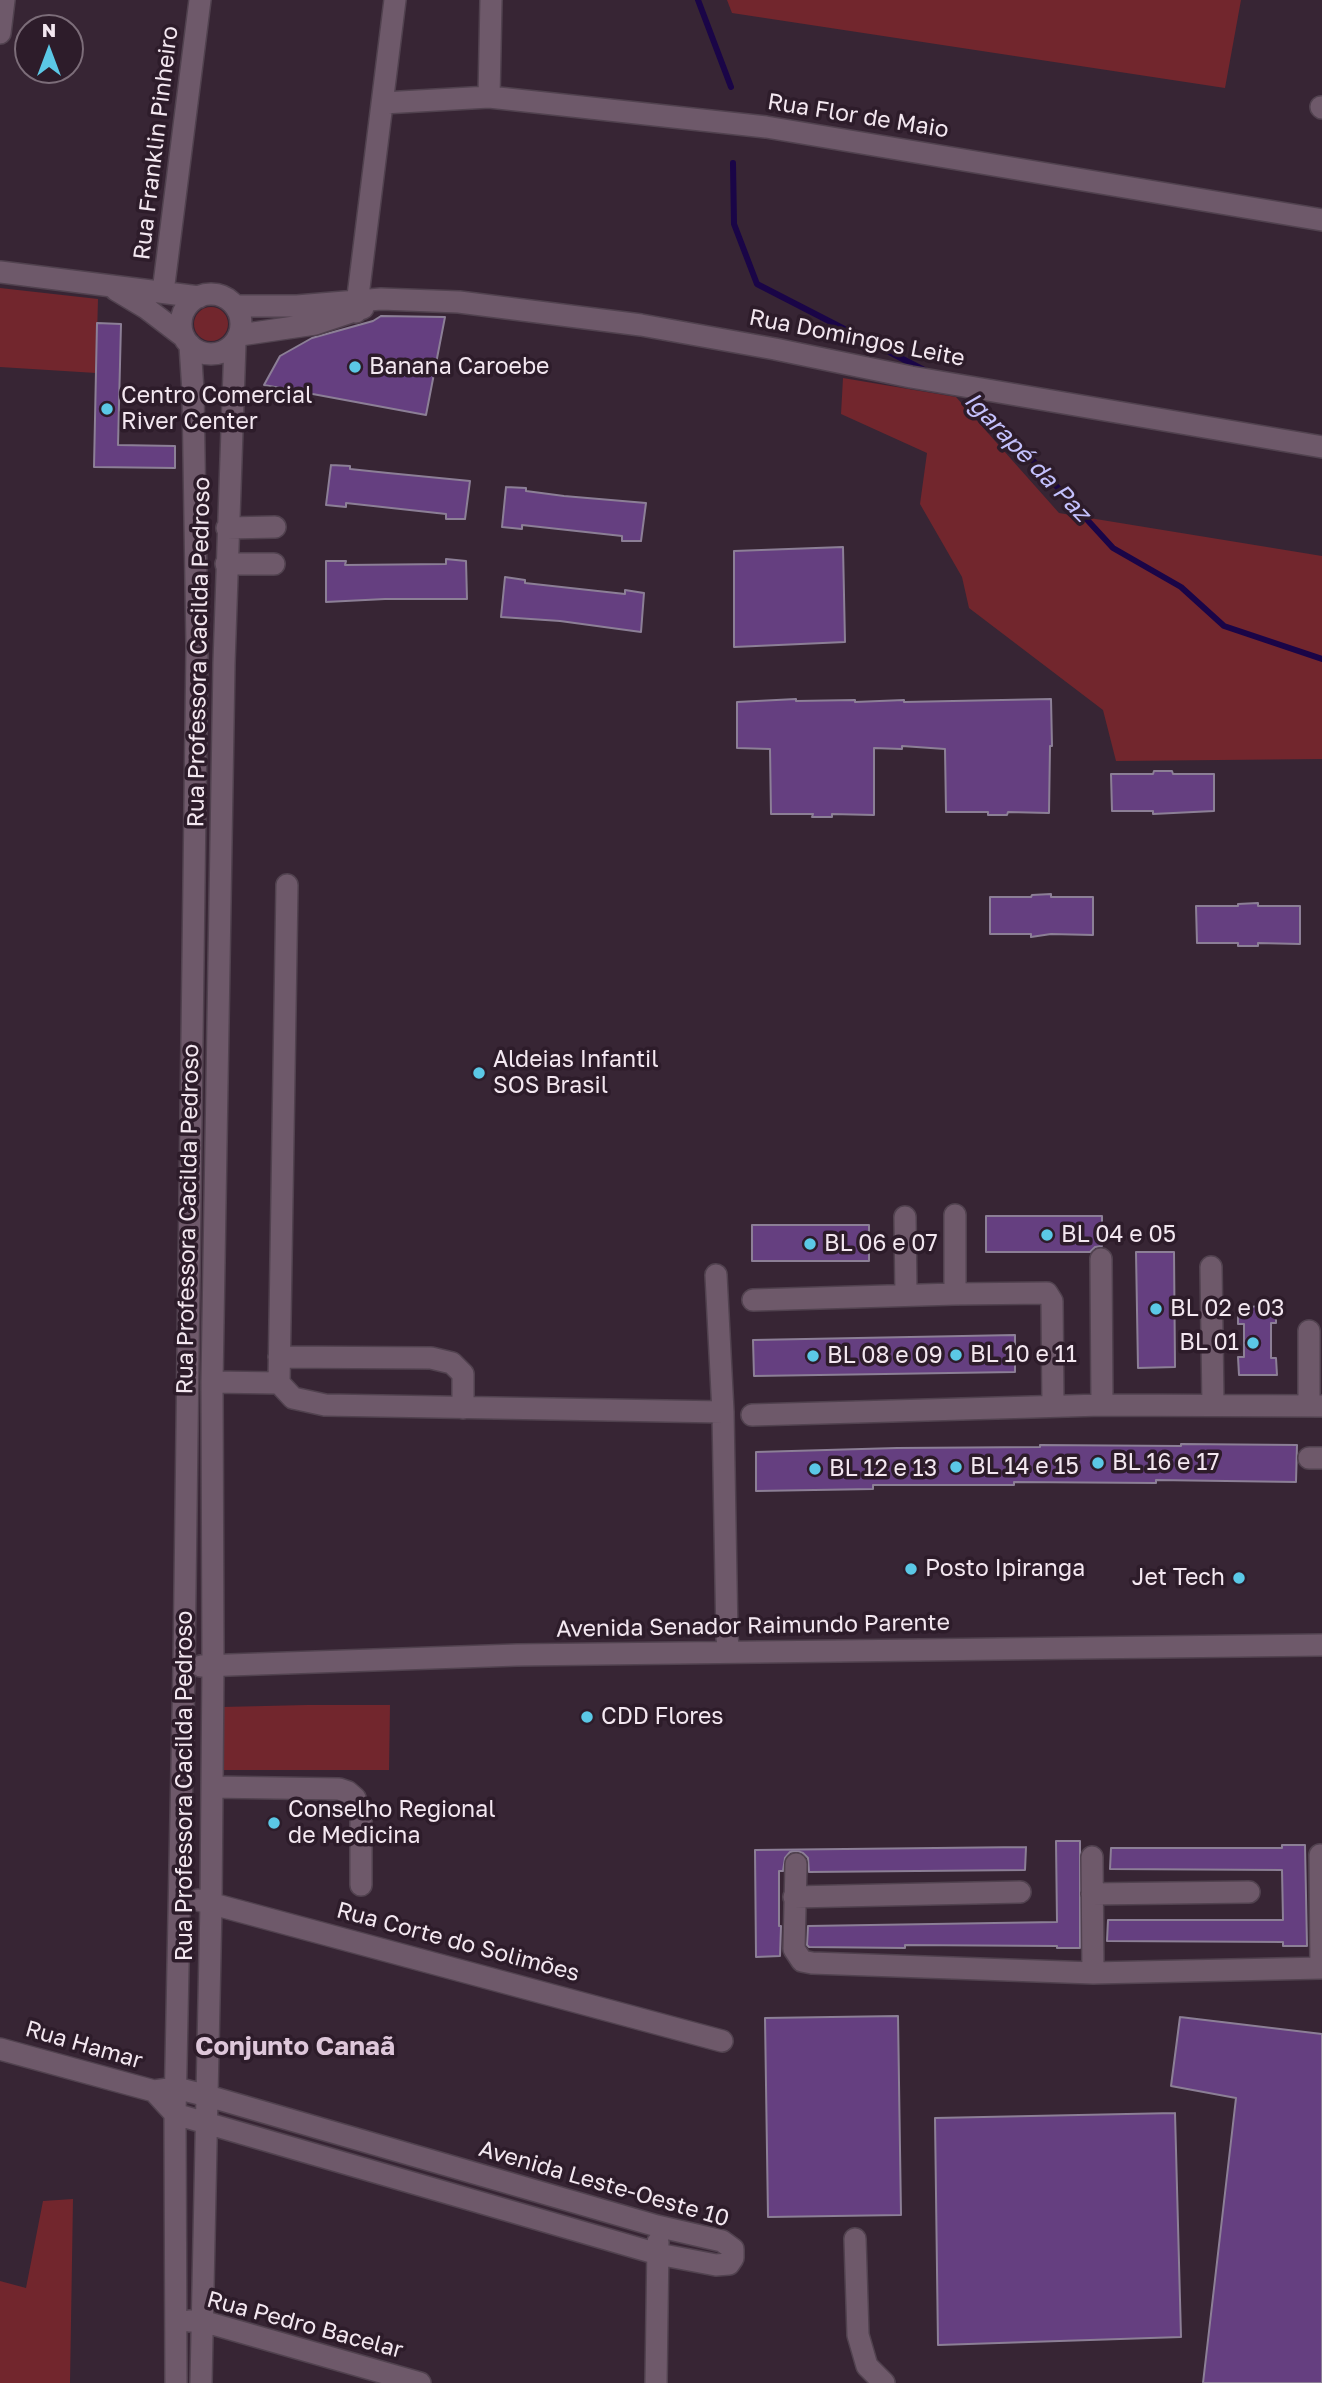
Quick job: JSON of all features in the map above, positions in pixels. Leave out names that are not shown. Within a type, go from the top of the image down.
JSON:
[{"type":"street","points":[[0,33],[4,0]]},
{"type":"street","name":"Rua Franklin Pinheiro","points":[[163,292],[200,0]]},
{"type":"street","points":[[357,306],[395,0]]},
{"type":"street","points":[[489,97],[491,0]]},
{"type":"street","name":"Rua Flor de Maio","points":[[383,103],[489,97],[766,127],[1322,220]]},
{"type":"street","points":[[0,272],[199,296],[219,295],[235,306],[242,325],[237,339],[218,354],[198,351],[146,308],[108,286]]},
{"type":"street","points":[[187,341],[181,330],[183,314],[199,296]]},
{"type":"street","name":"Rua Domingos Leite","points":[[237,339],[315,324],[381,299],[459,302],[641,325],[911,377],[1322,447]]},
{"type":"street","name":"Rua Domingos Leite","points":[[235,306],[357,306]]},
{"type":"street","name":"Rua Professora Cacilda Pedroso","points":[[201,2383],[211,1904],[212,1382],[226,564],[237,339]]},
{"type":"street","name":"Rua Professora Cacilda Pedroso","points":[[176,2383],[175,2114],[165,2090],[179,1895],[197,647],[193,391],[187,341]]},
{"type":"street","points":[[227,527],[275,527]]},
{"type":"street","points":[[226,564],[274,564]]},
{"type":"street","points":[[287,885],[279,1382],[293,1398],[309,1403],[723,1412]]},
{"type":"street","points":[[955,1215],[955,1294]]},
{"type":"street","points":[[905,1217],[906,1295]]},
{"type":"street","points":[[1101,1259],[1102,1405]]},
{"type":"street","points":[[1211,1267],[1213,1405]]},
{"type":"street","points":[[716,1275],[723,1412],[729,1652]]},
{"type":"street","points":[[753,1300],[1045,1293],[1050,1295],[1052,1301],[1053,1406]]},
{"type":"street","points":[[752,1415],[1102,1405],[1315,1406],[1310,1331]]},
{"type":"street","points":[[279,1357],[431,1358],[452,1363],[464,1374],[464,1408]]},
{"type":"street","points":[[212,1382],[279,1382]]},
{"type":"street","name":"Avenida Senador Raimundo Parente","points":[[184,1667],[517,1655],[1322,1645]]},
{"type":"street","points":[[212,1787],[339,1789],[348,1792],[355,1798],[361,1819],[361,1885]]},
{"type":"street","points":[[796,1864],[794,1949],[802,1961],[1093,1973],[1321,1968],[1320,1855]]},
{"type":"street","points":[[1092,1857],[1093,1973]]},
{"type":"street","points":[[794,1897],[1020,1892]]},
{"type":"street","points":[[1092,1894],[1249,1892]]},
{"type":"street","name":"Rua Corte do Solimões","points":[[179,1895],[722,2040]]},
{"type":"street","name":"Rua Hamar","points":[[0,2049],[165,2090]]},
{"type":"street","name":"Avenida Leste-Oeste 10","points":[[165,2090],[208,2096],[657,2226],[722,2241],[733,2249],[733,2258],[729,2264],[716,2265],[658,2254],[175,2114]]},
{"type":"street","points":[[656,2383],[657,2226]]},
{"type":"street","points":[[856,2239],[858,2335],[867,2366],[884,2383]]},
{"type":"street","name":"Rua Pedro Bacelar","points":[[177,2320],[202,2321],[420,2383]]},
{"type":"shaded area","points":[[727,0],[1241,0],[1225,88],[732,13]]},
{"type":"shaded area","points":[[0,288],[98,299],[96,373],[0,367]]},
{"type":"shaded area","points":[[211,307],[223,312],[228,324],[223,336],[211,341],[199,336],[194,324],[199,312]]},
{"type":"shaded area","points":[[843,378],[956,397],[1059,513],[1322,556],[1322,759],[1116,761],[1103,710],[969,608],[962,577],[920,504],[927,453],[841,414]]},
{"type":"shaded area","points":[[390,1705],[389,1770],[221,1770],[222,1707]]},
{"type":"shaded area","points":[[73,2199],[70,2383],[0,2383],[0,2281],[26,2288],[43,2201]]},
{"type":"building","name":"Banana Caroebe","points":[[381,316],[445,317],[426,415],[264,385],[280,356],[312,338],[373,321]]},
{"type":"building","name":"Centro Comercial River Center","points":[[97,323],[121,324],[118,445],[175,446],[175,468],[94,467]]},
{"type":"building","points":[[331,465],[470,481],[465,519],[446,519],[446,514],[346,503],[346,507],[326,505]]},
{"type":"building","points":[[506,487],[564,496],[646,503],[641,541],[622,541],[622,536],[522,525],[522,529],[502,527]]},
{"type":"building","points":[[843,547],[845,642],[734,647],[734,551]]},
{"type":"building","points":[[446,559],[466,561],[467,599],[326,602],[326,561],[346,561],[345,565],[446,564]]},
{"type":"building","points":[[505,577],[525,580],[525,583],[625,594],[625,590],[644,593],[641,632],[560,621],[501,617]]},
{"type":"building","points":[[796,699],[904,702],[1051,699],[1049,813],[1008,812],[1007,815],[988,815],[988,812],[946,812],[945,749],[902,746],[902,749],[874,748],[874,815],[832,814],[832,817],[812,817],[813,814],[771,814],[770,749],[737,748],[737,702]]},
{"type":"building","points":[[1154,771],[1214,774],[1214,811],[1153,814],[1153,811],[1112,811],[1111,774],[1153,774]]},
{"type":"building","points":[[1051,894],[1051,897],[1093,897],[1093,935],[1051,934],[1031,937],[1031,934],[990,934],[990,897]]},
{"type":"building","points":[[1258,903],[1258,906],[1300,906],[1300,944],[1258,943],[1258,946],[1238,946],[1238,943],[1197,943],[1196,906]]},
{"type":"building","name":"BL 04 e 05","points":[[986,1216],[1102,1216],[1102,1246],[1095,1247],[1090,1252],[986,1252]]},
{"type":"building","name":"BL 06 e 07","points":[[752,1225],[869,1225],[869,1261],[752,1261]]},
{"type":"building","name":"BL 02 e 03","points":[[1136,1252],[1174,1252],[1175,1367],[1138,1368]]},
{"type":"building","name":"BL 01","points":[[1276,1306],[1276,1323],[1271,1323],[1271,1358],[1276,1358],[1277,1375],[1239,1375],[1238,1357],[1244,1357],[1244,1324],[1238,1324],[1238,1307]]},
{"type":"building","points":[[1015,1335],[1015,1372],[754,1376],[753,1340]]},
{"type":"building","points":[[1181,1444],[1297,1445],[1296,1482],[1014,1482],[1014,1485],[873,1485],[873,1489],[756,1491],[756,1452]]},
{"type":"building","points":[[1056,1841],[1080,1841],[1080,1948],[807,1945],[808,1926],[1057,1922]]},
{"type":"building","points":[[1282,1845],[1305,1845],[1307,1946],[1283,1946],[1283,1942],[1107,1941],[1108,1920],[1283,1920],[1282,1870],[1110,1869],[1111,1848],[1282,1848]]},
{"type":"building","points":[[1026,1847],[1025,1870],[809,1872],[808,1858],[797,1851],[790,1852],[785,1858],[783,1871],[779,1871],[780,1956],[756,1957],[755,1850]]},
{"type":"building","points":[[898,2016],[901,2215],[768,2217],[765,2018]]},
{"type":"building","points":[[1180,2017],[1322,2034],[1322,2383],[1203,2383],[1236,2098],[1171,2086]]},
{"type":"building","points":[[1175,2113],[1181,2337],[938,2345],[935,2118]]},
{"type":"waterway","name":"Igarapé da Paz","points":[[698,0],[731,87]]},
{"type":"waterway","name":"Igarapé da Paz","points":[[733,163],[734,224],[757,284],[928,372]]},
{"type":"waterway","name":"Igarapé da Paz","points":[[972,394],[1113,548],[1181,587],[1224,626],[1322,659]]},
{"type":"place","name":"Banana Caroebe","points":[[355,367]]},
{"type":"place","name":"Centro Comercial River Center","points":[[107,409]]},
{"type":"place","name":"Aldeias Infantil SOS Brasil","points":[[479,1073]]},
{"type":"place","name":"BL 04 e 05","points":[[1047,1235]]},
{"type":"place","name":"BL 06 e 07","points":[[810,1244]]},
{"type":"place","name":"BL 02 e 03","points":[[1156,1309]]},
{"type":"place","name":"BL 01","points":[[1253,1343]]},
{"type":"place","name":"BL 10 e 11","points":[[956,1355]]},
{"type":"place","name":"BL 08 e 09","points":[[813,1356]]},
{"type":"place","name":"BL 16 e 17","points":[[1098,1463]]},
{"type":"place","name":"BL 14 e 15","points":[[956,1467]]},
{"type":"place","name":"BL 12 e 13","points":[[815,1469]]},
{"type":"place","name":"Posto Ipiranga","points":[[911,1569]]},
{"type":"place","name":"Jet Tech","points":[[1239,1578]]},
{"type":"place","name":"CDD Flores","points":[[587,1717]]},
{"type":"place","name":"Conselho Regional de Medicina","points":[[274,1823]]},
{"type":"district","name":"Conjunto Canaã","points":[[295,2047]]}]
